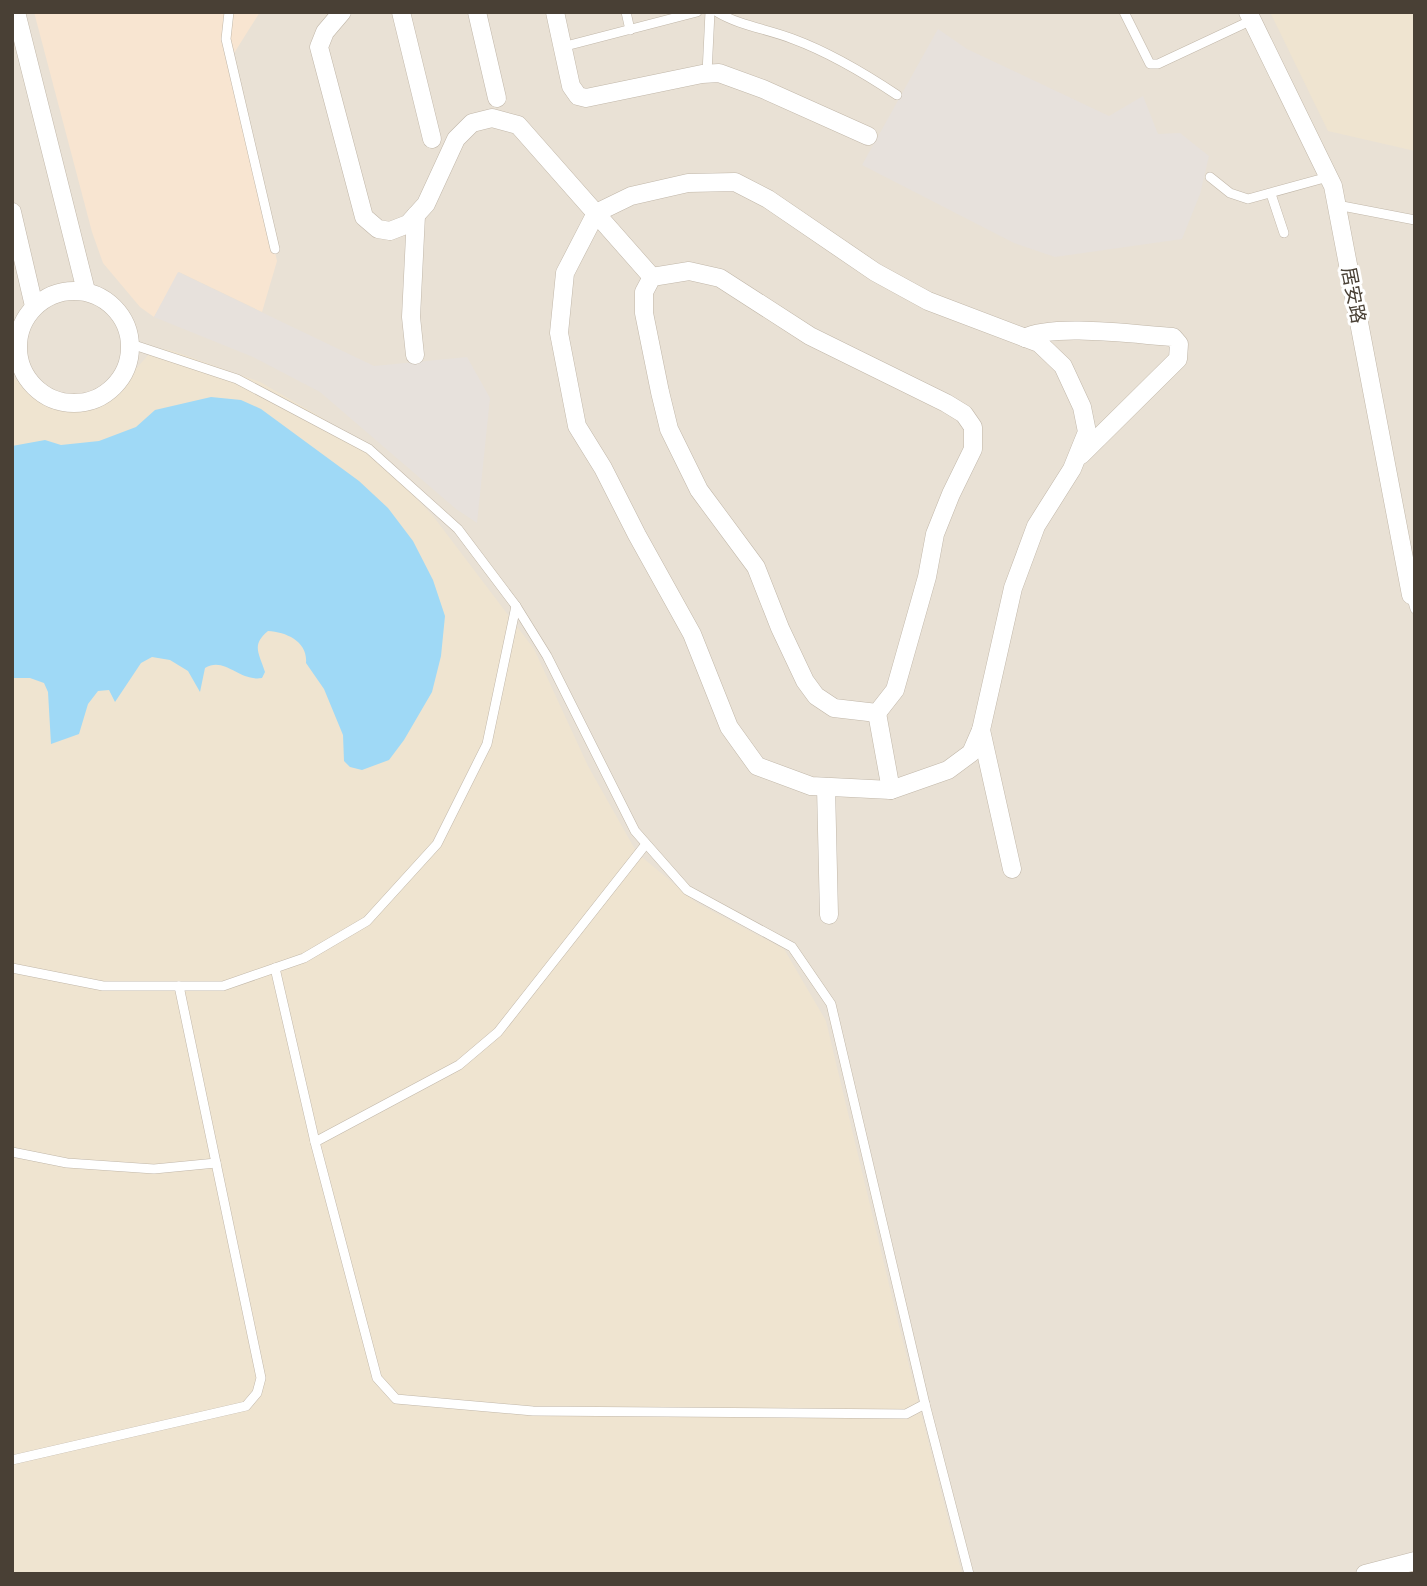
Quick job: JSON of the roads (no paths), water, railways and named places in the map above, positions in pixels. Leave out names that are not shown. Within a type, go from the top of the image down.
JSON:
[{"type":"street","points":[[16,12],[86,291]]},
{"type":"street","points":[[342,12],[325,32],[319,47],[364,217],[378,229],[390,231],[408,224],[426,204],[456,139],[472,123],[492,118],[518,125],[652,277]]},
{"type":"street","points":[[401,12],[432,139]]},
{"type":"street","points":[[477,12],[497,98]]},
{"type":"street","points":[[555,12],[571,86],[578,96],[586,97],[707,73],[719,73],[764,89],[868,136]]},
{"type":"street","name":"居安路","points":[[1250,16],[1333,186],[1413,602]]},
{"type":"street","points":[[735,182],[768,199],[875,272],[917,295],[1039,343],[1063,366],[1082,407],[1087,432],[1076,460],[1036,526],[1013,588],[981,730],[971,752],[948,770],[891,790],[811,786],[757,766],[729,727],[692,634],[637,536],[603,468],[577,426],[559,333],[560,321],[565,273],[596,214],[631,196],[688,183],[735,182]]},
{"type":"street","points":[[12,212],[34,306]]},
{"type":"street","points":[[415,355],[411,317],[416,215]]},
{"type":"street","points":[[652,277],[689,271],[720,278],[810,336],[946,403],[964,414],[973,427],[973,449],[935,534],[927,577],[895,690],[877,713],[891,790]]},
{"type":"street","points":[[652,277],[644,292],[644,313],[660,392],[669,429],[699,491],[756,567],[780,628],[805,681],[816,696],[835,708],[877,713]]},
{"type":"street","points":[[66,290],[86,291],[101,296],[116,309],[127,325],[131,345],[128,366],[118,383],[107,394],[89,402],[67,404],[48,397],[33,386],[16,358],[19,335],[34,306],[50,295],[66,290]]},
{"type":"street","points":[[1025,338],[1034,333],[1057,330],[1173,338],[1179,344],[1178,359],[1076,460]]},
{"type":"street","points":[[981,730],[1012,869]]},
{"type":"street","points":[[826,787],[830,915]]},
{"type":"street","points":[[1365,1574],[1415,1561]]},
{"type":"lane","points":[[229,12],[226,39],[275,248]]},
{"type":"lane","points":[[626,12],[630,30]]},
{"type":"lane","points":[[562,47],[697,12]]},
{"type":"lane","points":[[707,73],[710,12]]},
{"type":"lane","points":[[717,12],[730,20],[792,38],[851,64],[897,95]]},
{"type":"lane","points":[[1125,12],[1150,64],[1158,64],[1250,16]]},
{"type":"lane","points":[[1210,177],[1230,193],[1248,199],[1328,177]]},
{"type":"lane","points":[[1271,194],[1284,233]]},
{"type":"lane","points":[[1336,205],[1415,220]]},
{"type":"lane","points":[[131,345],[237,379],[369,449],[458,529],[516,606],[547,656],[635,831],[687,890],[792,947],[831,1004],[925,1404],[969,1574]]},
{"type":"lane","points":[[12,968],[103,986],[223,986],[304,958],[367,921],[437,844],[487,744],[516,606]]},
{"type":"lane","points":[[316,1142],[459,1065],[498,1032],[646,844]]},
{"type":"lane","points":[[275,968],[316,1142],[377,1378],[396,1399],[547,1412],[906,1414],[925,1404]]},
{"type":"lane","points":[[12,1460],[246,1406],[257,1394],[261,1378],[179,986]]},
{"type":"lane","points":[[12,1152],[67,1163],[153,1169],[216,1163]]},
{"type":"water","points":[[211,397],[241,400],[261,409],[359,481],[388,508],[413,541],[433,580],[445,616],[441,656],[432,692],[389,760],[362,770],[350,767],[344,761],[343,735],[324,689],[306,663],[304,649],[289,636],[275,632],[268,631],[258,645],[265,672],[262,678],[212,665],[205,668],[200,692],[188,671],[170,660],[152,657],[141,663],[115,702],[109,690],[98,691],[88,704],[79,734],[51,744],[48,692],[44,683],[30,678],[12,678],[12,446],[45,440],[61,445],[99,441],[136,427],[155,410]]}]
